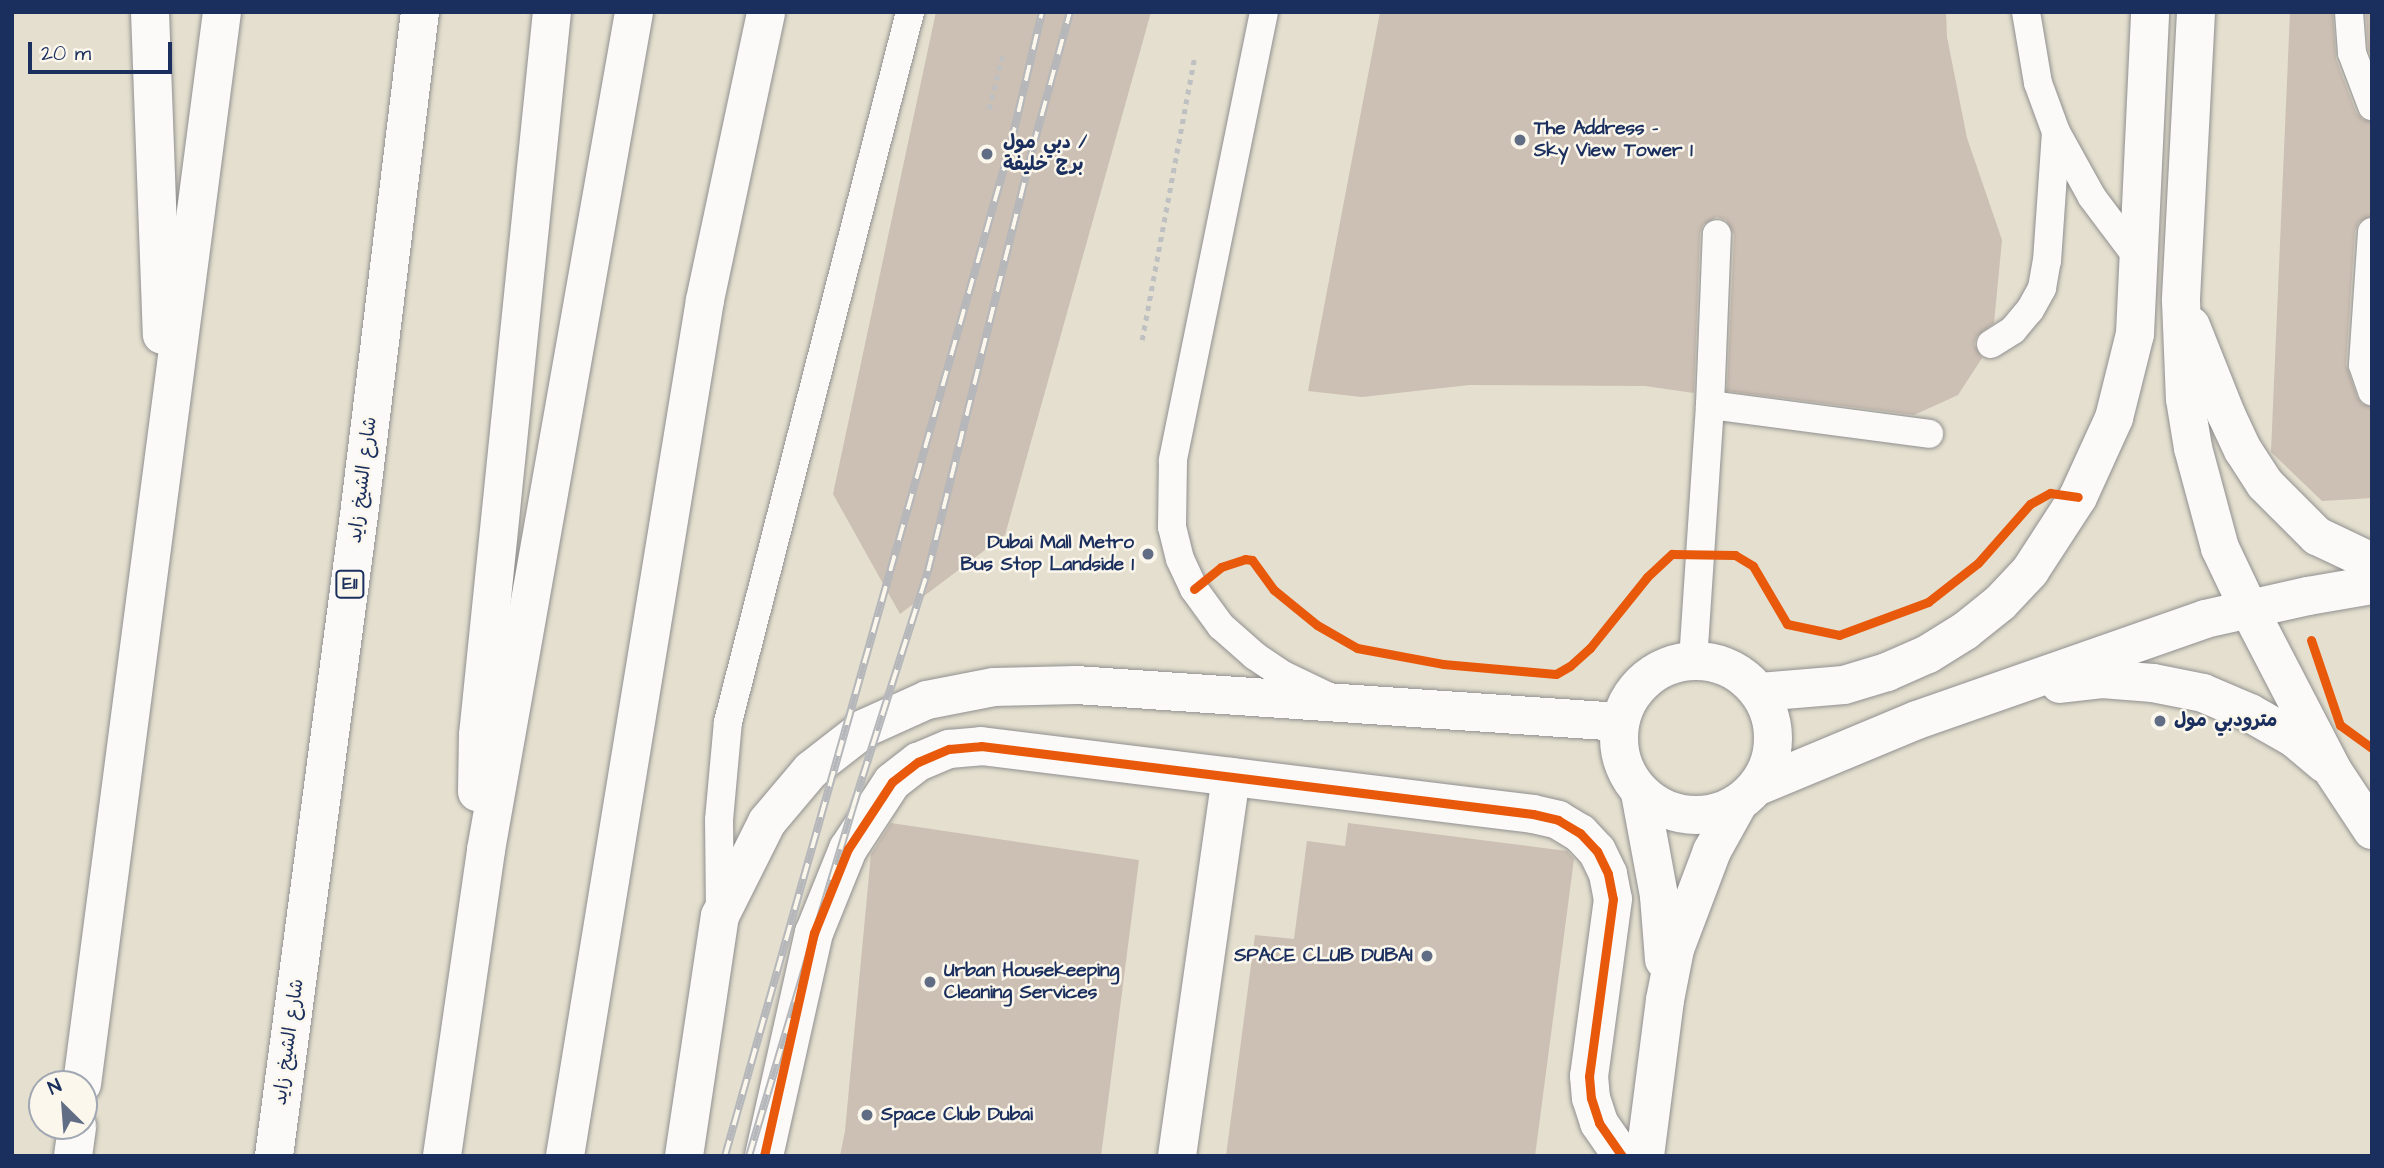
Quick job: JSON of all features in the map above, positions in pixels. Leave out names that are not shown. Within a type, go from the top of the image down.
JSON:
[{"type":"main road","points":[[150,12],[167,436]]},
{"type":"main road","points":[[84,1070],[222,12]]},
{"type":"main road","name":"شارع الشيخ زايد","points":[[274,1156],[360,502],[420,12]]},
{"type":"main road","points":[[486,850],[478,807],[478,736],[552,12]]},
{"type":"main road","points":[[442,1156],[486,850],[634,12]]},
{"type":"main road","points":[[565,1156],[705,300],[766,12]]},
{"type":"main road","points":[[1760,692],[1844,685],[1907,663],[1965,631],[2000,603],[2030,571],[2078,497],[2114,418],[2135,334],[2150,12]]},
{"type":"main road","points":[[2196,12],[2181,301],[2185,399],[2193,448],[2220,548],[2333,771],[2372,830]]},
{"type":"main road","points":[[2181,301],[2226,414],[2243,450],[2265,484],[2316,536],[2372,562]]},
{"type":"main road","points":[[1645,1156],[1665,1000],[1675,949],[1691,899],[1712,851],[1747,796],[1772,758],[1773,724],[1760,692],[1742,675],[1719,663],[1693,661],[1668,665],[1646,678],[1629,698],[1620,722],[1619,748],[1626,772],[1640,793],[1662,808],[1687,816],[1713,814],[1747,796],[1917,720],[1999,691],[2205,620],[2372,585]]},
{"type":"main road","points":[[1999,691],[2102,679],[2153,683],[2203,693],[2250,712],[2294,738],[2333,771]]},
{"type":"main road","points":[[684,1156],[720,916],[767,822],[811,770],[865,728],[927,700],[994,687],[1076,685],[1620,722]]},
{"type":"main road","points":[[764,1156],[818,921],[848,849],[892,782],[918,762],[938,753],[981,746],[1533,814],[1558,820],[1580,833],[1597,851],[1608,874],[1613,899],[1590,1076],[1591,1098],[1599,1123],[1622,1156]]},
{"type":"main road","points":[[1177,1156],[1231,777]]},
{"type":"main road","points":[[1640,793],[1659,896],[1665,1000]]},
{"type":"lane","points":[[720,916],[719,820],[728,722],[911,12]]},
{"type":"lane","points":[[1264,12],[1173,461],[1172,527],[1180,559],[1194,589],[1221,626],[1283,676],[1343,703]]},
{"type":"lane","points":[[2026,12],[2038,83],[2056,132],[2092,197],[2140,261]]},
{"type":"lane","points":[[2350,12],[2352,53],[2372,106]]},
{"type":"lane","points":[[1991,344],[2013,330],[2030,310],[2042,288],[2047,261],[2056,132]]},
{"type":"lane","points":[[2372,232],[2363,365],[2372,391]]},
{"type":"lane","points":[[1693,661],[1710,405],[1717,234]]},
{"type":"lane","points":[[1710,405],[1929,434]]},
{"type":"path","points":[[989,109],[1002,57]]},
{"type":"path","points":[[1142,341],[1194,60]]},
{"type":"building","name":"دبي مول / برج خليفة","points":[[936,12],[1151,12],[1005,535],[900,614],[833,494]]},
{"type":"building","points":[[1380,12],[1946,12],[1947,37],[1967,138],[2002,240],[1994,323],[1977,336],[1974,344],[1982,358],[1958,395],[1914,415],[1727,391],[1734,235],[1726,220],[1717,217],[1703,225],[1700,233],[1694,393],[1645,386],[1469,385],[1362,397],[1308,391]]},
{"type":"building","points":[[2290,12],[2333,12],[2336,59],[2356,112],[2362,119],[2372,122],[2372,216],[2359,222],[2355,231],[2346,364],[2357,397],[2362,404],[2372,407],[2372,498],[2322,501],[2271,452]]},
{"type":"building","points":[[2366,12],[2372,12],[2372,58],[2368,49]]},
{"type":"building","points":[[891,823],[1139,860],[1101,1156],[840,1156],[845,1131],[871,854]]},
{"type":"building","name":"SPACE CLUB DUBAI","points":[[1348,823],[1567,851],[1574,859],[1535,1156],[1226,1156],[1255,935],[1294,939],[1307,841],[1345,846]]},
{"type":"railway","points":[[725,1156],[1011,143],[1042,12]]},
{"type":"railway","points":[[749,1156],[853,807],[928,571],[1033,147],[1070,12]]},
{"type":"cycle path","points":[[1194,589],[1221,567],[1245,559],[1252,560],[1274,590],[1317,625],[1357,648],[1443,664],[1556,674],[1570,666],[1590,648],[1647,577],[1672,554],[1735,555],[1753,566],[1787,624],[1839,635],[1928,602],[1978,563],[2030,504],[2050,493],[2078,497]]},
{"type":"cycle path","points":[[2311,640],[2340,725],[2372,748]]},
{"type":"cycle path","points":[[764,1156],[814,933],[848,849],[892,782],[918,762],[949,749],[981,746],[1533,814],[1558,820],[1580,833],[1597,851],[1608,874],[1613,899],[1589,1076],[1591,1098],[1599,1123],[1622,1156]]},
{"type":"place","name":"The Address - Sky View Tower 1","points":[[1520,140]]},
{"type":"place","name":"دبي مول / برج خليفة","points":[[987,154]]},
{"type":"place","name":"Dubai Mall Metro Bus Stop Landside 1","points":[[1148,554]]},
{"type":"place","name":"مترودبي مول","points":[[2160,721]]},
{"type":"place","name":"SPACE CLUB DUBAI","points":[[1427,956]]},
{"type":"place","name":"Urban Housekeeping Cleaning Services","points":[[930,982]]},
{"type":"place","name":"Space Club Dubai","points":[[867,1115]]}]
